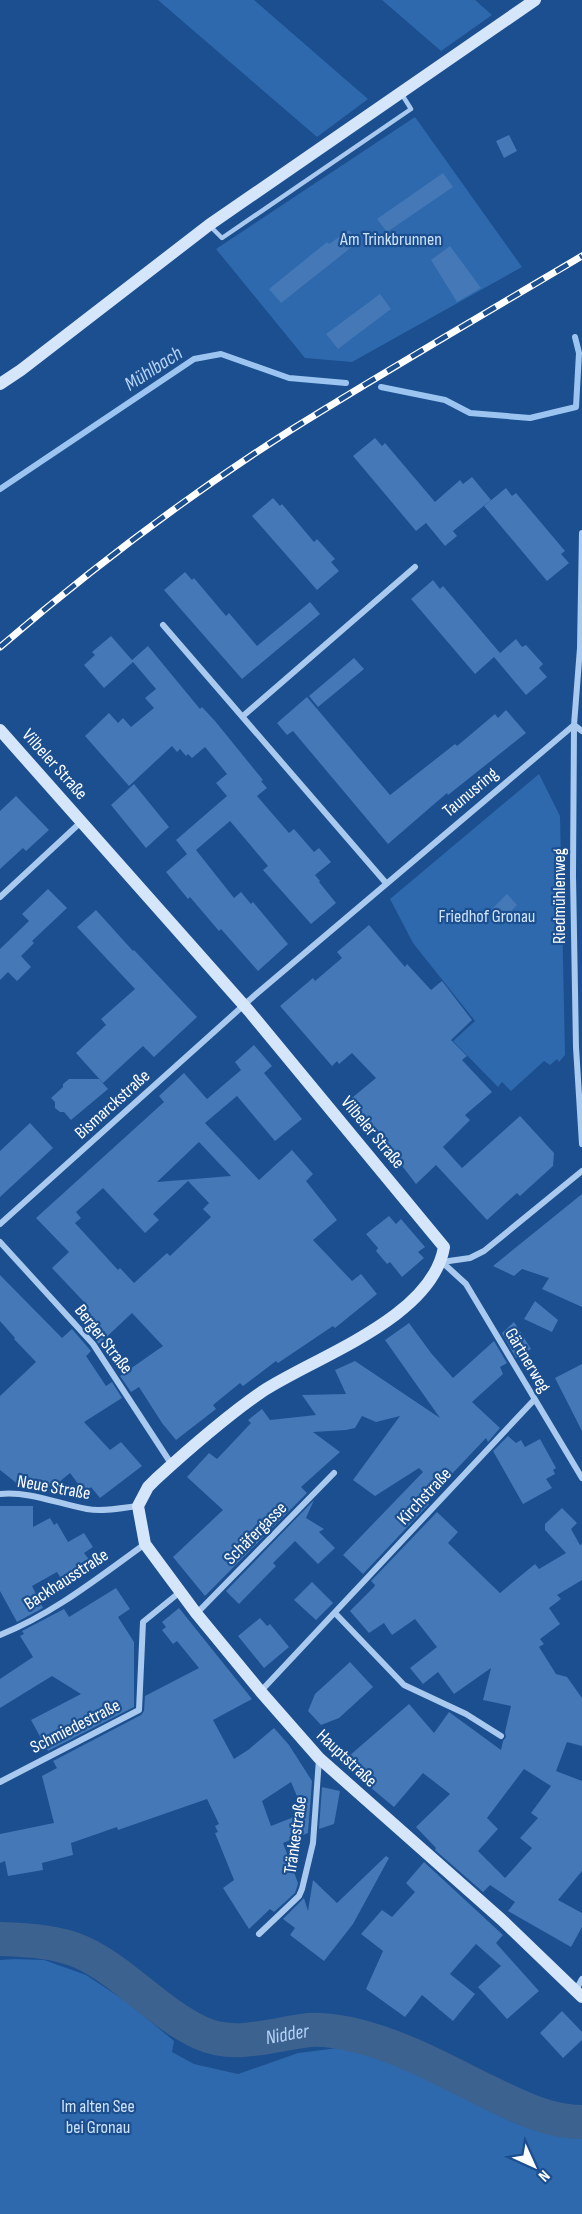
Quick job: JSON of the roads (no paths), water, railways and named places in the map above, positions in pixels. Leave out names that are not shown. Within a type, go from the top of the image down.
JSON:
[{"type":"street","points":[[0,384],[209,225],[535,0]]},
{"type":"street","name":"Riedmühlenweg","points":[[582,533],[581,647],[574,725],[576,1047],[582,1144]]},
{"type":"street","points":[[243,716],[415,567]]},
{"type":"street","points":[[163,625],[386,883]]},
{"type":"street","points":[[574,725],[582,731]]},
{"type":"street","name":"Taunusring","points":[[243,1005],[574,725]]},
{"type":"street","name":"Vilbeler Straße","points":[[1,731],[243,1005],[444,1247],[442,1263]]},
{"type":"street","points":[[0,897],[82,821]]},
{"type":"street","name":"Bismarckstraße","points":[[0,1224],[243,1005]]},
{"type":"street","points":[[138,1506],[148,1487],[229,1416],[262,1392],[375,1329],[417,1297],[433,1279],[442,1263],[470,1258],[484,1251],[582,1171]]},
{"type":"street","name":"Berger Straße","points":[[0,1242],[93,1344],[172,1465]]},
{"type":"street","name":"Gärtnerweg","points":[[442,1263],[466,1284],[582,1478]]},
{"type":"street","name":"Kirchstraße","points":[[261,1692],[534,1400]]},
{"type":"street","name":"Schäfergasse","points":[[196,1613],[334,1473]]},
{"type":"street","name":"Neue Straße","points":[[0,1494],[29,1495],[88,1510],[138,1506]]},
{"type":"street","name":"Hauptstraße","points":[[138,1506],[145,1544],[196,1613],[319,1758],[502,1920],[579,1994]]},
{"type":"street","name":"Backhausstraße","points":[[0,1635],[15,1629],[91,1585],[145,1544]]},
{"type":"street","name":"Schmiedestraße","points":[[0,1782],[139,1710],[143,1622],[180,1592]]},
{"type":"street","points":[[335,1613],[404,1685],[466,1714],[501,1736]]},
{"type":"street","name":"Tränkestraße","points":[[259,1934],[299,1896],[302,1889],[313,1843],[319,1758]]},
{"type":"street","points":[[579,1994],[582,1979]]},
{"type":"lane","points":[[209,225],[222,238],[411,109],[401,93]]},
{"type":"waterway","name":"Mühlbach","points":[[381,387],[445,400],[470,413],[530,418],[576,407],[579,353],[575,337]]},
{"type":"waterway","name":"Mühlbach","points":[[0,489],[194,359],[221,354],[289,378],[346,383]]},
{"type":"waterway","name":"Nidder","points":[[0,1939],[52,1943],[81,1952],[112,1970],[185,2025],[214,2038],[255,2039],[309,2030],[334,2031],[352,2035],[407,2053],[532,2112],[556,2119],[582,2122]]},
{"type":"railway","points":[[0,647],[143,532],[256,453],[366,384],[582,256]]},
{"type":"park label","name":"Am Trinkbrunnen","points":[[391,239]]},
{"type":"park label","name":"Friedhof Gronau","points":[[487,916]]},
{"type":"park label","name":"Im alten See bei Gronau","points":[[98,2116]]}]
